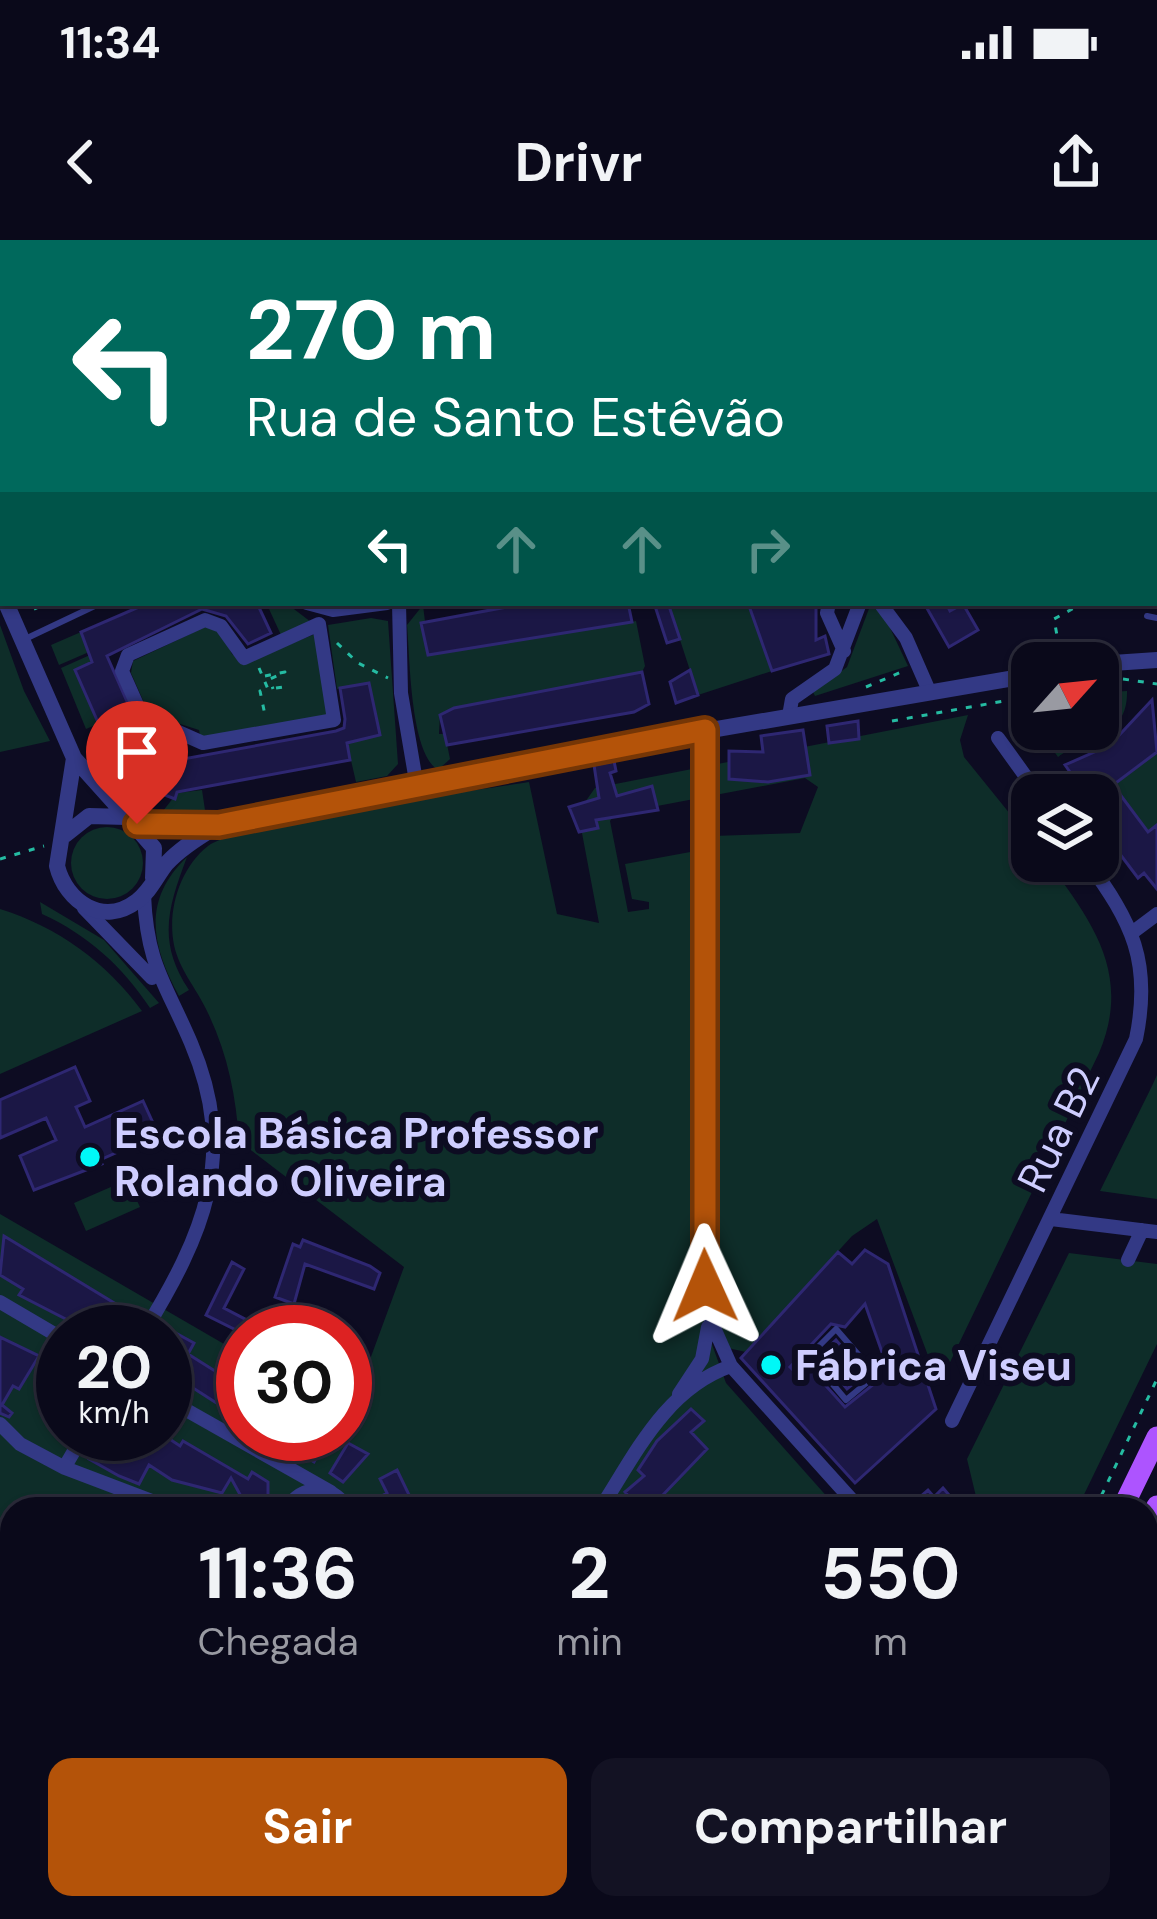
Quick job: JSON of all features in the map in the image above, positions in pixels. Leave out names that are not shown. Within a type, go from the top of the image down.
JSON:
[{"type":"main road","points":[[1128,1497],[1157,1437]]},
{"type":"street","points":[[7,606],[74,758],[154,848],[147,890],[151,961],[200,1067],[212,1144],[197,1239],[160,1305]]},
{"type":"street","points":[[315,606],[319,624],[334,720],[203,743],[142,716],[122,671],[128,655],[205,620],[221,626],[237,655],[254,655],[319,624]]},
{"type":"street","points":[[399,606],[400,681],[417,787]]},
{"type":"street","points":[[828,606],[827,614],[844,650]]},
{"type":"street","points":[[790,716],[793,699],[835,669],[859,606]]},
{"type":"street","points":[[882,606],[919,663],[930,693]]},
{"type":"street","points":[[1119,666],[1157,662]]},
{"type":"street","points":[[63,839],[89,816],[219,825],[705,730],[1011,679]]},
{"type":"street","points":[[607,1497],[637,1446],[702,1360],[709,1310],[704,1259],[705,730]]},
{"type":"street","points":[[998,738],[1024,774]]},
{"type":"street","points":[[74,758],[61,880],[173,1006]]},
{"type":"street","points":[[79,904],[108,912],[147,890],[184,848],[219,825]]},
{"type":"street","name":"Rua B2","points":[[952,1421],[1136,1040],[1143,1000],[1133,932],[1101,882]]},
{"type":"street","points":[[1133,932],[1157,914]]},
{"type":"street","points":[[1051,1219],[1150,1231]]},
{"type":"street","points":[[1128,1260],[1150,1231]]},
{"type":"street","points":[[0,1302],[36,1323]]},
{"type":"street","points":[[709,1310],[730,1366],[767,1396],[850,1497]]},
{"type":"street","points":[[673,1403],[714,1372],[730,1366]]},
{"type":"street","points":[[192,1414],[336,1497]]},
{"type":"street","points":[[0,1424],[20,1444],[64,1468],[141,1497]]},
{"type":"street","points":[[288,1469],[288,1497]]},
{"type":"street","points":[[299,1497],[308,1490],[331,1492]]},
{"type":"lane","points":[[22,640],[95,606]]},
{"type":"lane","points":[[1147,616],[1157,618]]},
{"type":"lane","points":[[797,1368],[809,1356],[836,1329],[876,1376],[846,1400],[809,1356]]},
{"type":"path","points":[[34,609],[41,606]]},
{"type":"path","points":[[1058,642],[1054,619],[1078,606]]},
{"type":"path","points":[[319,624],[358,663],[400,681]]},
{"type":"path","points":[[254,655],[270,689]]},
{"type":"path","points":[[853,691],[919,663]]},
{"type":"path","points":[[263,677],[285,672],[270,679],[270,689]]},
{"type":"path","points":[[1119,676],[1157,684]]},
{"type":"path","points":[[268,732],[260,691],[290,686]]},
{"type":"path","points":[[892,721],[1011,700]]},
{"type":"path","points":[[0,859],[63,839]]},
{"type":"path","points":[[1101,1497],[1157,1379]]},
{"type":"green space","points":[[290,606],[311,622],[281,635],[269,609]]},
{"type":"green space","points":[[423,606],[429,655],[616,620],[617,625],[636,621],[645,666],[642,672],[440,715],[439,734],[445,734],[450,759],[438,770],[422,745],[417,725],[407,625]]},
{"type":"green space","points":[[669,606],[749,606],[772,671],[698,695]]},
{"type":"green space","points":[[870,606],[883,613],[908,666],[815,696],[813,692],[847,667]]},
{"type":"green space","points":[[371,618],[388,621],[398,764],[387,776],[356,782],[347,743],[369,683],[337,689],[328,625]]},
{"type":"green space","points":[[0,625],[24,691],[50,741],[0,752]]},
{"type":"green space","points":[[207,626],[220,630],[232,654],[245,663],[315,634],[327,716],[201,740],[199,730],[149,714],[131,673],[133,661]]},
{"type":"green space","points":[[81,632],[89,652],[59,665],[51,645]]},
{"type":"green space","points":[[90,655],[92,662],[75,670],[98,724],[86,729],[61,668]]},
{"type":"green space","points":[[1127,691],[1119,721],[1119,692]]},
{"type":"green space","points":[[968,715],[960,740],[964,757],[1011,815],[1011,882],[1062,882],[1103,951],[1111,999],[1099,1053],[939,1385],[877,1219],[852,1236],[746,1352],[728,1348],[717,1320],[708,1261],[712,918],[699,920],[697,1303],[726,1383],[827,1497],[0,1497],[0,1214],[157,1305],[36,1305],[36,1461],[192,1461],[192,1325],[216,1339],[216,1461],[372,1461],[372,1354],[404,1267],[239,1141],[233,1090],[220,1041],[180,962],[172,932],[174,904],[198,855],[230,836],[265,826],[529,782],[557,914],[599,923],[578,812],[595,788]],"holes":[[[805,778],[818,787],[800,833],[713,836],[712,848],[625,864],[632,899],[649,902],[649,909],[628,912],[610,821],[615,814]]]},
{"type":"green space","points":[[1157,752],[1157,825],[1148,832],[1119,793],[1119,780]]},
{"type":"green space","points":[[120,767],[137,779],[131,800],[103,776]]},
{"type":"green space","points":[[202,790],[205,810],[163,811],[177,793]]},
{"type":"green space","points":[[107,827],[132,838],[143,863],[132,888],[107,899],[82,888],[71,863],[82,838]]},
{"type":"green space","points":[[187,857],[169,923],[172,955],[189,990],[179,996],[157,941],[157,906]]},
{"type":"green space","points":[[40,902],[104,940],[159,1003],[150,1008],[103,953],[42,914]]},
{"type":"green space","points":[[0,909],[79,948],[142,1011],[0,1074]]},
{"type":"green space","points":[[1157,1075],[1157,1199],[1100,1191],[1152,1086]]},
{"type":"green space","points":[[127,1180],[140,1207],[86,1231],[74,1203]]},
{"type":"green space","points":[[1069,1253],[1157,1264],[1157,1344],[1083,1497],[976,1497],[967,1459]]},
{"type":"building","points":[[141,606],[258,606],[271,633],[248,644],[226,616],[202,609],[107,656],[147,747],[157,746],[178,760],[344,728],[340,688],[369,683],[380,735],[347,743],[350,760],[177,792],[175,799],[144,787],[139,769],[121,758],[115,761],[75,670],[92,662],[81,632]]},
{"type":"building","points":[[512,606],[629,606],[632,622],[428,655],[421,623]]},
{"type":"building","points":[[655,606],[669,606],[680,639],[667,643]]},
{"type":"building","points":[[749,606],[816,606],[816,640],[825,636],[829,654],[772,671]]},
{"type":"building","points":[[926,606],[948,606],[950,611],[964,606],[978,630],[949,647]]},
{"type":"building","points":[[690,670],[698,695],[676,703],[670,682]]},
{"type":"building","points":[[642,672],[649,704],[634,712],[447,745],[440,715],[454,708]]},
{"type":"building","points":[[1152,700],[1157,752],[1119,780],[1119,774],[1071,774],[1065,765],[1099,750],[1119,750],[1119,735]]},
{"type":"building","points":[[858,721],[859,739],[829,743],[827,726]]},
{"type":"building","points":[[803,730],[810,775],[768,782],[729,779],[729,751],[763,752],[761,736]]},
{"type":"building","points":[[614,761],[616,771],[610,773],[617,796],[652,786],[658,810],[596,820],[598,828],[579,832],[569,807],[599,798],[594,765]]},
{"type":"building","points":[[1119,793],[1148,832],[1157,825],[1157,889],[1144,873],[1138,878],[1119,853]]},
{"type":"building","points":[[75,1067],[90,1101],[76,1107],[85,1127],[143,1101],[158,1134],[100,1160],[102,1164],[34,1190],[20,1156],[56,1140],[46,1118],[0,1138],[0,1100]]},
{"type":"building","points":[[4,1236],[118,1305],[38,1305],[19,1295],[23,1289],[0,1275]]},
{"type":"building","points":[[303,1240],[370,1266],[380,1273],[374,1289],[305,1264],[294,1304],[275,1297],[293,1244],[300,1247]]},
{"type":"building","name":"Fábrica Viseu","points":[[865,1250],[888,1264],[936,1409],[855,1483],[741,1358],[838,1252],[852,1264]],"holes":[[[865,1304],[889,1372],[845,1407],[809,1367],[798,1375],[790,1367],[831,1324],[845,1327]]]},
{"type":"building","points":[[232,1262],[244,1269],[226,1305],[216,1305],[216,1320],[206,1315]]},
{"type":"building","points":[[0,1337],[36,1355],[36,1361],[19,1389],[13,1386],[2,1405],[12,1413],[9,1417],[0,1413]]},
{"type":"building","points":[[836,1340],[865,1374],[847,1389],[819,1356]]},
{"type":"building","points":[[192,1357],[216,1372],[216,1403],[192,1387]]},
{"type":"building","points":[[691,1409],[704,1421],[691,1432],[707,1449],[661,1497],[629,1497],[625,1492],[644,1476],[638,1470],[657,1441]]},
{"type":"building","points":[[192,1446],[248,1479],[252,1472],[268,1482],[268,1497],[241,1497],[231,1478],[222,1493],[172,1480],[149,1465],[139,1484],[93,1461],[192,1461]]},
{"type":"building","points":[[337,1461],[362,1461],[343,1482],[330,1473]]},
{"type":"building","points":[[397,1470],[410,1497],[380,1497],[387,1493],[380,1479]]},
{"type":"place","name":"Escola Básica Professor Rolando Oliveira","points":[[90,1157]]},
{"type":"place","name":"Fábrica Viseu","points":[[771,1365]]},
{"type":"route","points":[[137,824],[219,825],[705,730],[705,1286]]}]
